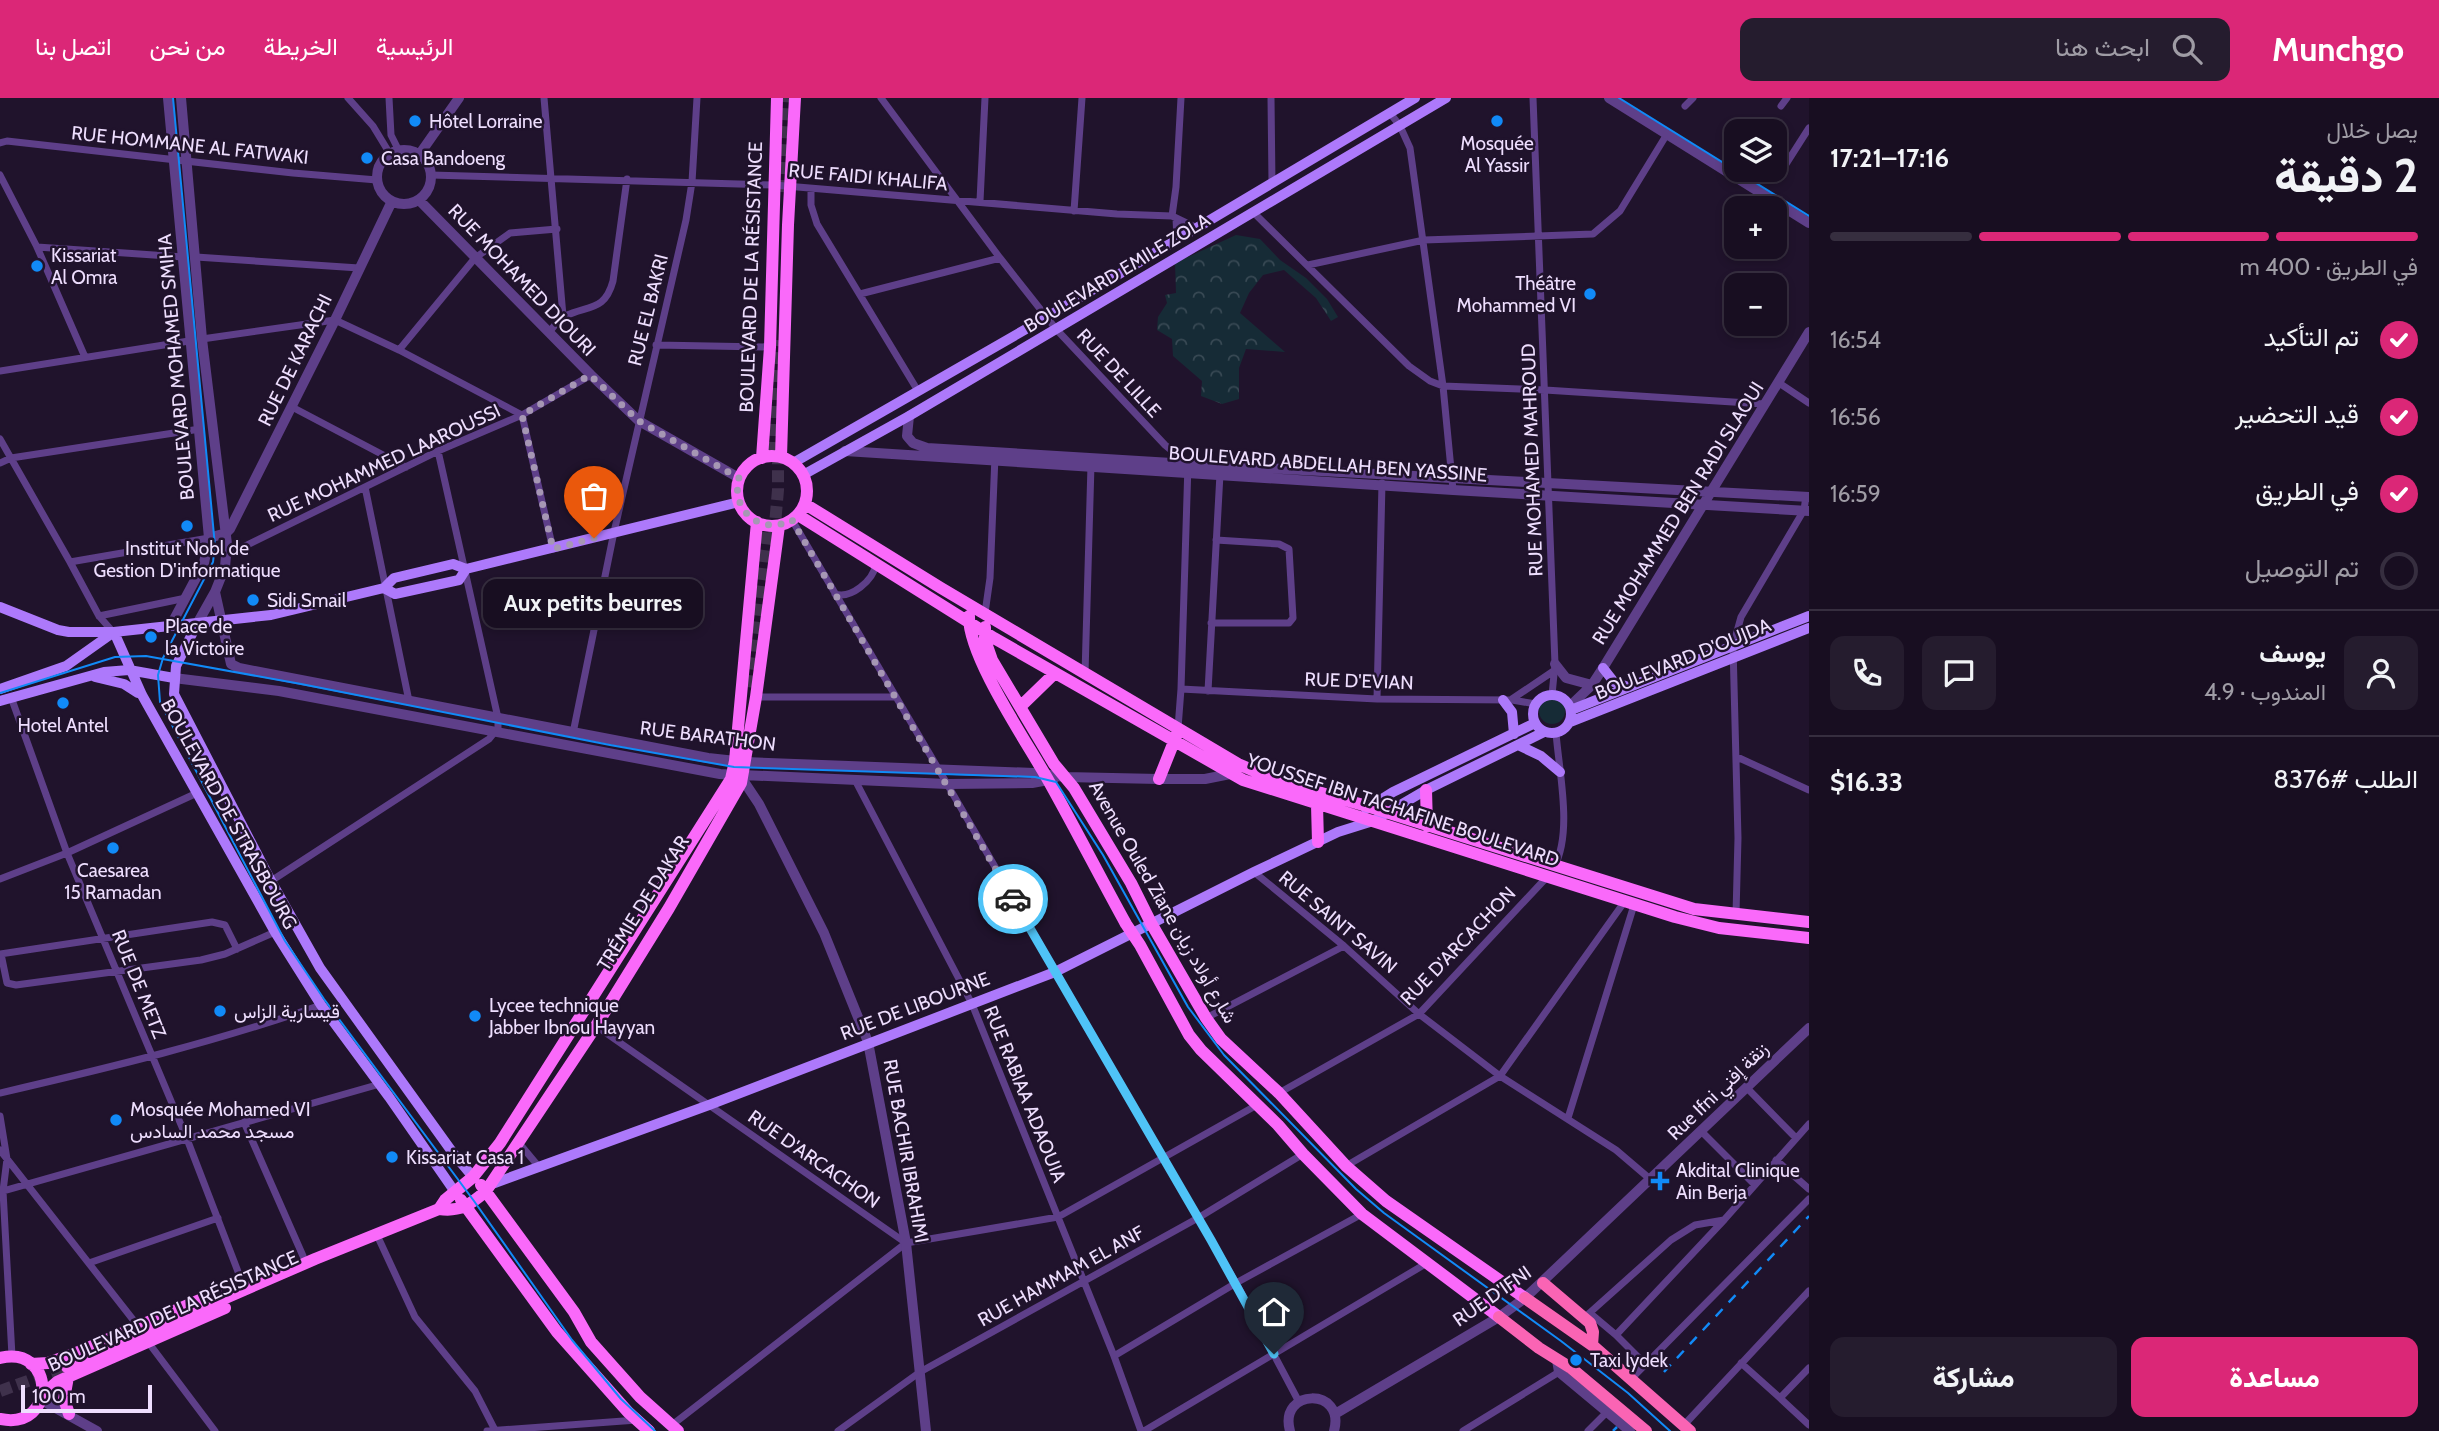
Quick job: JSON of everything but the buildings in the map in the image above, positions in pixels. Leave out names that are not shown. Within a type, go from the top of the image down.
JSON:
[{"type":"highway","points":[[1543,1283],[1588,1316],[1592,1326],[1591,1345]]},
{"type":"highway","name":"Avenue Ouled Ziane شارع أولاد زيان","points":[[1525,1298],[1591,1345],[1687,1428]]},
{"type":"highway","points":[[1499,1317],[1558,1366],[1581,1376],[1646,1431]]},
{"type":"main road","name":"BOULEVARD DE LA RÉSISTANCE","points":[[762,458],[770,347],[777,98]]},
{"type":"main road","name":"BOULEVARD DE LA RÉSISTANCE","points":[[781,457],[789,187],[795,98]]},
{"type":"main road","name":"BOULEVARD EMILE ZOLA","points":[[793,463],[1047,317],[1415,98]]},
{"type":"main road","name":"BOULEVARD EMILE ZOLA","points":[[803,475],[909,416],[1447,98]]},
{"type":"main road","points":[[781,457],[793,463],[803,475],[807,491],[793,516],[766,526],[745,513],[739,502],[739,478],[750,464],[762,458],[781,457]]},
{"type":"main road","points":[[0,607],[69,632],[114,632],[222,622],[271,615],[384,588],[394,578],[453,564],[466,569],[739,502]]},
{"type":"main road","name":"BOULEVARD DE LA RÉSISTANCE","points":[[740,761],[756,697],[793,516]]},
{"type":"main road","name":"YOUSSEF IBN TACHAFINE BOULEVARD","points":[[793,516],[1230,774],[1317,805],[1629,903],[1720,928],[1809,938]]},
{"type":"main road","name":"YOUSSEF IBN TACHAFINE BOULEVARD","points":[[793,516],[969,604],[1238,764],[1273,779],[1694,909],[1809,922]]},
{"type":"main road","name":"BOULEVARD DE LA RÉSISTANCE","points":[[31,1364],[48,1363],[242,1282],[377,1235],[439,1209],[454,1211],[467,1207],[489,1187],[596,1026],[669,908],[740,777],[757,522]]},
{"type":"main road","points":[[384,588],[395,594],[458,580],[466,569]]},
{"type":"main road","name":"Avenue Ouled Ziane شارع أولاد زيان","points":[[969,604],[971,639],[981,661],[1195,1043],[1362,1214],[1499,1317]]},
{"type":"main road","name":"Avenue Ouled Ziane شارع أولاد زيان","points":[[985,613],[985,630],[992,660],[1054,764],[1065,777],[1131,883],[1206,1018],[1230,1049],[1279,1093],[1346,1166],[1386,1201],[1525,1298]]},
{"type":"main road","name":"BOULEVARD D'OUJDA","points":[[1734,651],[1809,616]]},
{"type":"main road","name":"BOULEVARD DE STRASBOURG","points":[[197,624],[180,654],[174,678],[174,694],[271,881],[320,968],[473,1177]]},
{"type":"main road","name":"BOULEVARD D'OUJDA","points":[[1571,708],[1809,628]]},
{"type":"main road","points":[[0,689],[66,666],[114,632]]},
{"type":"main road","name":"BOULEVARD DE STRASBOURG","points":[[114,632],[142,695],[275,932],[321,1005],[455,1192]]},
{"type":"main road","points":[[1604,668],[1614,682],[1637,688]]},
{"type":"main road","points":[[0,701],[89,676],[129,670],[174,678]]},
{"type":"main road","points":[[1020,707],[1055,673]]},
{"type":"main road","points":[[89,676],[124,684],[142,695]]},
{"type":"main road","name":"BOULEVARD D'OUJDA","points":[[1570,722],[1637,688]]},
{"type":"main road","points":[[1338,832],[1393,792],[1516,739],[1544,732],[1556,733],[1567,727],[1571,708],[1563,698],[1552,695],[1542,698],[1536,704],[1533,716],[1535,723],[1544,732]]},
{"type":"main road","points":[[1507,700],[1512,712],[1516,739],[1559,772]]},
{"type":"main road","points":[[1338,832],[1373,821],[1516,739],[1535,723]]},
{"type":"main road","points":[[1159,779],[1178,728]]},
{"type":"main road","name":"BOULEVARD DE LA RÉSISTANCE","points":[[439,1209],[445,1199],[473,1177],[500,1143],[740,777]]},
{"type":"main road","points":[[1426,790],[1427,826]]},
{"type":"main road","points":[[1317,805],[1318,842]]},
{"type":"main road","name":"TRÉMIE DE DAKAR","points":[[500,1143],[514,1129],[715,817],[524,1125],[516,1146]]},
{"type":"main road","name":"RUE DE LIBOURNE","points":[[489,1187],[1055,972],[1338,832]]},
{"type":"main road","points":[[473,1177],[489,1187],[510,1227],[574,1312],[591,1342],[672,1429]]},
{"type":"main road","points":[[455,1192],[557,1332],[649,1431]]},
{"type":"main road","name":"BOULEVARD DE LA RÉSISTANCE","points":[[0,1419],[10,1421],[27,1417],[67,1372],[148,1342],[313,1268],[309,1258]]},
{"type":"main road","points":[[69,1414],[64,1399],[67,1372],[309,1258]]},
{"type":"main road","points":[[6,1357],[23,1359],[31,1364],[42,1380],[42,1397]]},
{"type":"street","name":"BOULEVARD MOHAMED SMIHA","points":[[168,98],[209,538],[204,563],[171,625]]},
{"type":"street","name":"BOULEVARD MOHAMED SMIHA","points":[[181,98],[202,339],[226,533],[227,555],[215,592]]},
{"type":"street","points":[[348,98],[394,153]]},
{"type":"street","points":[[389,98],[394,153]]},
{"type":"street","points":[[419,155],[459,98]]},
{"type":"street","points":[[544,98],[562,316]]},
{"type":"street","name":"RUE EL BAKRI","points":[[573,733],[614,532],[681,244],[692,182],[697,98]]},
{"type":"street","name":"RUE DE LILLE","points":[[881,98],[1056,329],[1188,468]]},
{"type":"street","points":[[980,201],[985,98]]},
{"type":"street","points":[[1074,211],[1082,98]]},
{"type":"street","points":[[1177,240],[1174,217],[1181,98]]},
{"type":"street","points":[[1271,98],[1272,183]]},
{"type":"street","name":"RUE MOHAMED MAHROUD","points":[[1533,98],[1555,667],[1552,695]]},
{"type":"street","points":[[1609,98],[1809,223]]},
{"type":"street","points":[[1685,106],[1693,98]]},
{"type":"street","points":[[1782,106],[1787,98]]},
{"type":"street","points":[[1390,113],[1400,126],[1410,148],[1443,386],[1453,491]]},
{"type":"street","points":[[1787,162],[1809,128]]},
{"type":"street","points":[[1308,265],[1424,240],[1593,234],[1620,211],[1667,134]]},
{"type":"street","name":"RUE HOMMANE AL FATWAKI","points":[[0,143],[7,141],[377,180]]},
{"type":"street","points":[[409,151],[419,155],[428,165],[431,175],[429,188],[419,200],[404,205],[392,201],[381,191],[377,180],[380,165],[394,153],[409,151]]},
{"type":"street","points":[[0,175],[37,247],[85,356]]},
{"type":"street","name":"RUE FAIDI KHALIFA","points":[[431,175],[789,187],[1174,217],[1197,228]]},
{"type":"street","points":[[549,332],[562,316],[590,309],[608,296],[613,281],[627,180]]},
{"type":"street","points":[[811,189],[811,205],[817,224],[918,391]]},
{"type":"street","name":"RUE MOHAMED DIOURI","points":[[419,200],[590,375],[639,421],[739,478]]},
{"type":"street","name":"RUE DE KARACHI","points":[[226,533],[292,407],[392,201]]},
{"type":"street","points":[[1254,212],[1409,366],[1430,381],[1443,386],[1764,404]]},
{"type":"street","points":[[399,350],[475,258],[510,233],[556,229]]},
{"type":"street","points":[[37,247],[183,257]]},
{"type":"street","points":[[196,257],[359,268]]},
{"type":"street","points":[[860,294],[1000,258]]},
{"type":"street","points":[[202,339],[335,320],[399,350],[522,415],[553,549]]},
{"type":"street","name":"RUE MOHAMMED BEN RADI SLAOUI","points":[[1571,708],[1604,668],[1809,332]]},
{"type":"street","points":[[0,371],[189,341]]},
{"type":"street","points":[[656,345],[770,347]]},
{"type":"street","name":"RUE MOHAMMED LAAROUSSI","points":[[227,555],[438,451],[522,415],[590,375]]},
{"type":"street","points":[[1779,383],[1809,403]]},
{"type":"street","points":[[292,407],[405,467]]},
{"type":"street","name":"BOULEVARD ABDELLAH BEN YASSINE","points":[[909,416],[907,436],[917,445],[995,455]]},
{"type":"street","points":[[0,463],[11,458],[200,429]]},
{"type":"street","name":"BOULEVARD DE STRASBOURG","points":[[0,439],[99,616],[114,632]]},
{"type":"street","name":"BOULEVARD ABDELLAH BEN YASSINE","points":[[845,450],[995,455],[1188,468],[1382,473],[1807,497]]},
{"type":"street","points":[[271,881],[489,739],[499,723],[438,451]]},
{"type":"street","points":[[985,613],[990,578],[995,455]]},
{"type":"street","points":[[1085,674],[1091,461]]},
{"type":"street","points":[[1178,728],[1188,468]]},
{"type":"street","name":"BOULEVARD ABDELLAH BEN YASSINE","points":[[1188,468],[1220,474],[1453,491],[1806,510]]},
{"type":"street","points":[[1377,699],[1382,473]]},
{"type":"street","points":[[1208,691],[1220,474]]},
{"type":"street","points":[[365,486],[409,701]]},
{"type":"street","points":[[1665,502],[1666,488]]},
{"type":"street","points":[[1735,915],[1737,757],[1734,651],[1741,617],[1806,510],[1807,497]]},
{"type":"street","points":[[222,507],[239,510]]},
{"type":"street","points":[[793,516],[835,594],[1236,1283],[1299,1402]]},
{"type":"street","points":[[71,562],[226,533]]},
{"type":"street","points":[[1212,623],[1277,624],[1289,623],[1293,618],[1289,549],[1279,544],[1216,540]]},
{"type":"street","points":[[835,594],[844,596],[853,593],[872,576],[876,564]]},
{"type":"street","points":[[215,592],[222,622]]},
{"type":"street","name":"BOULEVARD DE STRASBOURG","points":[[197,624],[215,592]]},
{"type":"street","points":[[99,616],[186,598]]},
{"type":"street","name":"RUE BARATHON","points":[[222,622],[229,661],[239,668],[573,733],[740,761],[1046,777]]},
{"type":"street","points":[[1507,700],[1555,667],[1566,678],[1592,685]]},
{"type":"street","points":[[174,678],[279,691],[740,777],[947,784],[1032,783],[1046,777],[1205,779],[1230,774]]},
{"type":"street","name":"RUE D'EVIAN","points":[[1181,689],[1377,699],[1507,700],[1536,704]]},
{"type":"street","name":"RUE DE METZ","points":[[11,696],[67,853],[187,1139],[242,1282]]},
{"type":"street","points":[[756,697],[894,696]]},
{"type":"street","points":[[1555,865],[1560,855],[1563,833],[1556,733]]},
{"type":"street","points":[[1737,757],[1809,790]]},
{"type":"street","name":"RUE BACHIR IBRAHIMI","points":[[740,777],[759,804],[824,933],[868,1042],[906,1243],[926,1431]]},
{"type":"street","name":"RUE RABIAA ADAOUIA","points":[[855,780],[972,1004],[1142,1431]]},
{"type":"street","points":[[0,880],[67,853],[197,793]]},
{"type":"street","name":"RUE D'ARCACHON","points":[[1279,1093],[1419,1014],[1555,865]]},
{"type":"street","name":"RUE SAINT SAVIN","points":[[1254,872],[1344,946],[1419,1014],[1500,1076],[1616,1150],[1650,1179]]},
{"type":"street","points":[[1346,1166],[1500,1076],[1629,903]]},
{"type":"street","points":[[1568,1118],[1629,903]]},
{"type":"street","points":[[237,949],[227,928],[217,922],[0,954],[6,980],[13,985],[201,960],[237,949],[275,932]]},
{"type":"street","points":[[1206,1018],[1344,946]]},
{"type":"street","points":[[0,1093],[152,1057],[258,1027],[321,1005]]},
{"type":"street","name":"RUE D'ARCACHON","points":[[596,1026],[906,1243]]},
{"type":"street","name":"Rue Ifni زنقة إفني","points":[[1650,1179],[1809,1028]]},
{"type":"street","points":[[1,1191],[380,1084]]},
{"type":"street","points":[[1747,1088],[1796,1138]]},
{"type":"street","points":[[672,1429],[906,1243],[1058,1217],[1258,1105]]},
{"type":"street","points":[[0,1116],[7,1158],[1,1191],[6,1357]]},
{"type":"street","points":[[244,1122],[309,1258]]},
{"type":"street","points":[[1616,1335],[1809,1124]]},
{"type":"street","points":[[1701,1131],[1755,1185]]},
{"type":"street","points":[[516,1146],[539,1167]]},
{"type":"street","points":[[0,1150],[138,1326]]},
{"type":"street","name":"RUE HAMMAM EL ANF","points":[[838,1431],[920,1372],[1198,1218],[1303,1154]]},
{"type":"street","points":[[1776,1160],[1809,1189]]},
{"type":"street","name":"RUE D'IFNI","points":[[1335,1414],[1499,1317],[1525,1298],[1650,1179]]},
{"type":"street","points":[[1631,1380],[1809,1199]]},
{"type":"street","points":[[1114,1356],[1236,1283],[1362,1214]]},
{"type":"street","points":[[89,1263],[218,1218]]},
{"type":"street","points":[[1646,1365],[1616,1335],[1588,1316],[1671,1240],[1695,1225],[1724,1220]]},
{"type":"street","points":[[377,1235],[415,1317],[475,1391],[495,1430]]},
{"type":"street","points":[[1142,1431],[1428,1263]]},
{"type":"street","points":[[1687,1428],[1741,1363],[1809,1290]]},
{"type":"street","points":[[148,1342],[215,1431]]},
{"type":"street","points":[[1741,1363],[1809,1425]]},
{"type":"street","points":[[1463,1431],[1558,1366],[1630,1431]]},
{"type":"street","points":[[1780,1398],[1809,1368]]},
{"type":"street","points":[[42,1397],[97,1431]]},
{"type":"street","points":[[1290,1431],[1289,1417],[1299,1402],[1317,1398],[1328,1404],[1335,1414],[1334,1431]]},
{"type":"street","points":[[1588,1431],[1608,1411]]},
{"type":"street","points":[[487,1431],[637,1420]]},
{"type":"green space","points":[[1236,235],[1260,239],[1280,260],[1306,278],[1327,299],[1338,317],[1331,321],[1316,298],[1284,270],[1263,275],[1249,293],[1240,313],[1285,352],[1246,349],[1239,368],[1239,399],[1222,404],[1201,396],[1202,381],[1173,356],[1172,339],[1157,330],[1158,317],[1167,303],[1165,295],[1176,293],[1175,263]]},
{"type":"green space","points":[[1552,698],[1561,702],[1565,711],[1561,720],[1552,724],[1543,720],[1539,711],[1543,702]]},
{"type":"tunnel","points":[[780,192],[785,98]]},
{"type":"tunnel","points":[[773,454],[776,340]]},
{"type":"tunnel","points":[[774,536],[778,446]]},
{"type":"tunnel","points":[[747,687],[768,525]]},
{"type":"tunnel","points":[[0,1391],[67,1367]]},
{"type":"tram line","points":[[173,98],[215,546],[213,562],[163,658],[158,675],[160,702],[285,941],[324,999],[474,1201],[572,1340],[621,1399],[655,1431]]},
{"type":"tram line","points":[[1619,98],[1809,216]]},
{"type":"tram line","points":[[0,693],[115,657],[146,656],[734,767],[1035,777],[1056,782],[1103,855],[1188,1007],[1224,1055],[1356,1189],[1384,1213],[1561,1341],[1628,1393],[1670,1431]]},
{"type":"railway","points":[[1664,1372],[1809,1216]]},
{"type":"railway","points":[[1613,1431],[1617,1427]]},
{"type":"way so far","points":[[594,538],[553,549],[522,415],[590,375],[639,421],[739,478],[737,486],[740,505],[752,519],[763,525],[773,526],[792,520],[1013,899]]},
{"type":"place","name":"Hôtel Lorraine","points":[[415,121]]},
{"type":"place","name":"Mosquée Al Yassir","points":[[1497,121]]},
{"type":"place","name":"Casa Bandoeng","points":[[367,158]]},
{"type":"place","name":"Kissariat Al Omra","points":[[37,266]]},
{"type":"place","name":"Théâtre Mohammed VI","points":[[1590,294]]},
{"type":"place","name":"Institut Nobl de Gestion D'informatique","points":[[187,526]]},
{"type":"place","name":"Aux petits beurres","points":[[594,538]]},
{"type":"place","name":"Sidi Smail","points":[[253,600]]},
{"type":"place","name":"Place de la Victoire","points":[[151,637]]},
{"type":"place","name":"Hotel Antel","points":[[63,703]]},
{"type":"place","name":"Caesarea 15 Ramadan","points":[[113,848]]},
{"type":"place","name":"قيسارية الزاس","points":[[220,1011]]},
{"type":"place","name":"Lycee technique Jabber Ibnou Hayyan","points":[[475,1016]]},
{"type":"place","name":"Mosquée Mohamed VI مسجد محمد السادس","points":[[116,1120]]},
{"type":"place","name":"Kissariat Casa 1","points":[[392,1157]]},
{"type":"place","name":"Akdital Clinique Ain Berja","points":[[1660,1181]]},
{"type":"place","name":"Taxi lydek","points":[[1576,1360]]},
{"type":"route","points":[[1013,899],[1236,1283],[1274,1354]]}]
